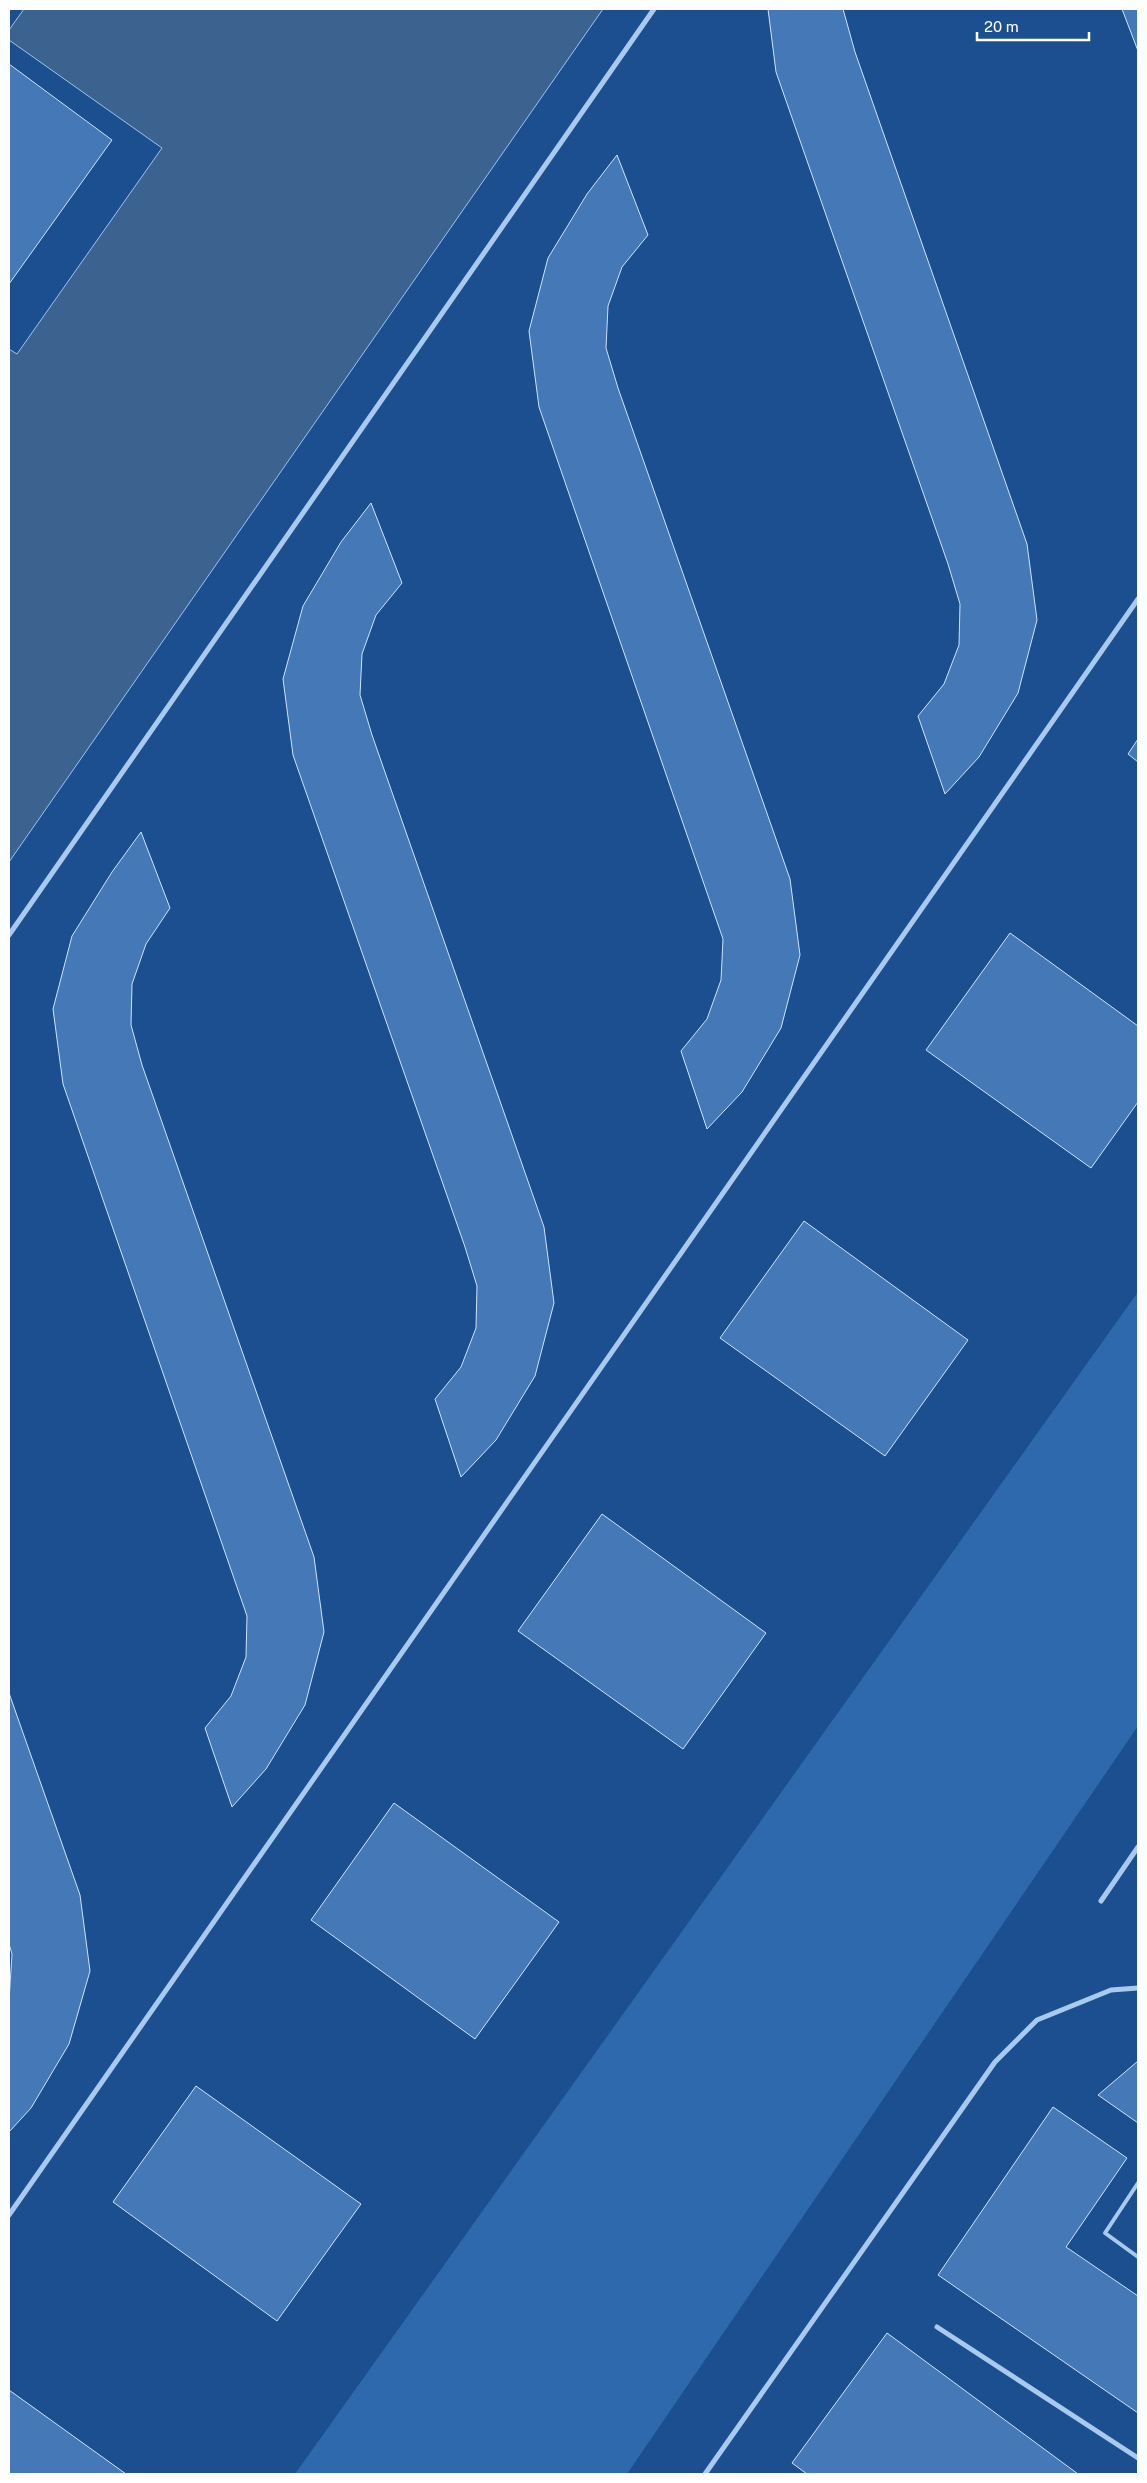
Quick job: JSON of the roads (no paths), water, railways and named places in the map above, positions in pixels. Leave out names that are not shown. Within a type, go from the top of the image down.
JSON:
[{"type":"street","points":[[9,935],[654,9]]},
{"type":"street","points":[[9,2214],[1138,599]]},
{"type":"street","points":[[1101,1901],[1138,1846]]},
{"type":"street","points":[[705,2474],[995,2062],[1037,2020],[1111,1990],[1138,1988]]},
{"type":"street","points":[[937,2327],[1138,2458]]},
{"type":"lane","points":[[1138,2183],[1105,2233],[1138,2257]]}]
